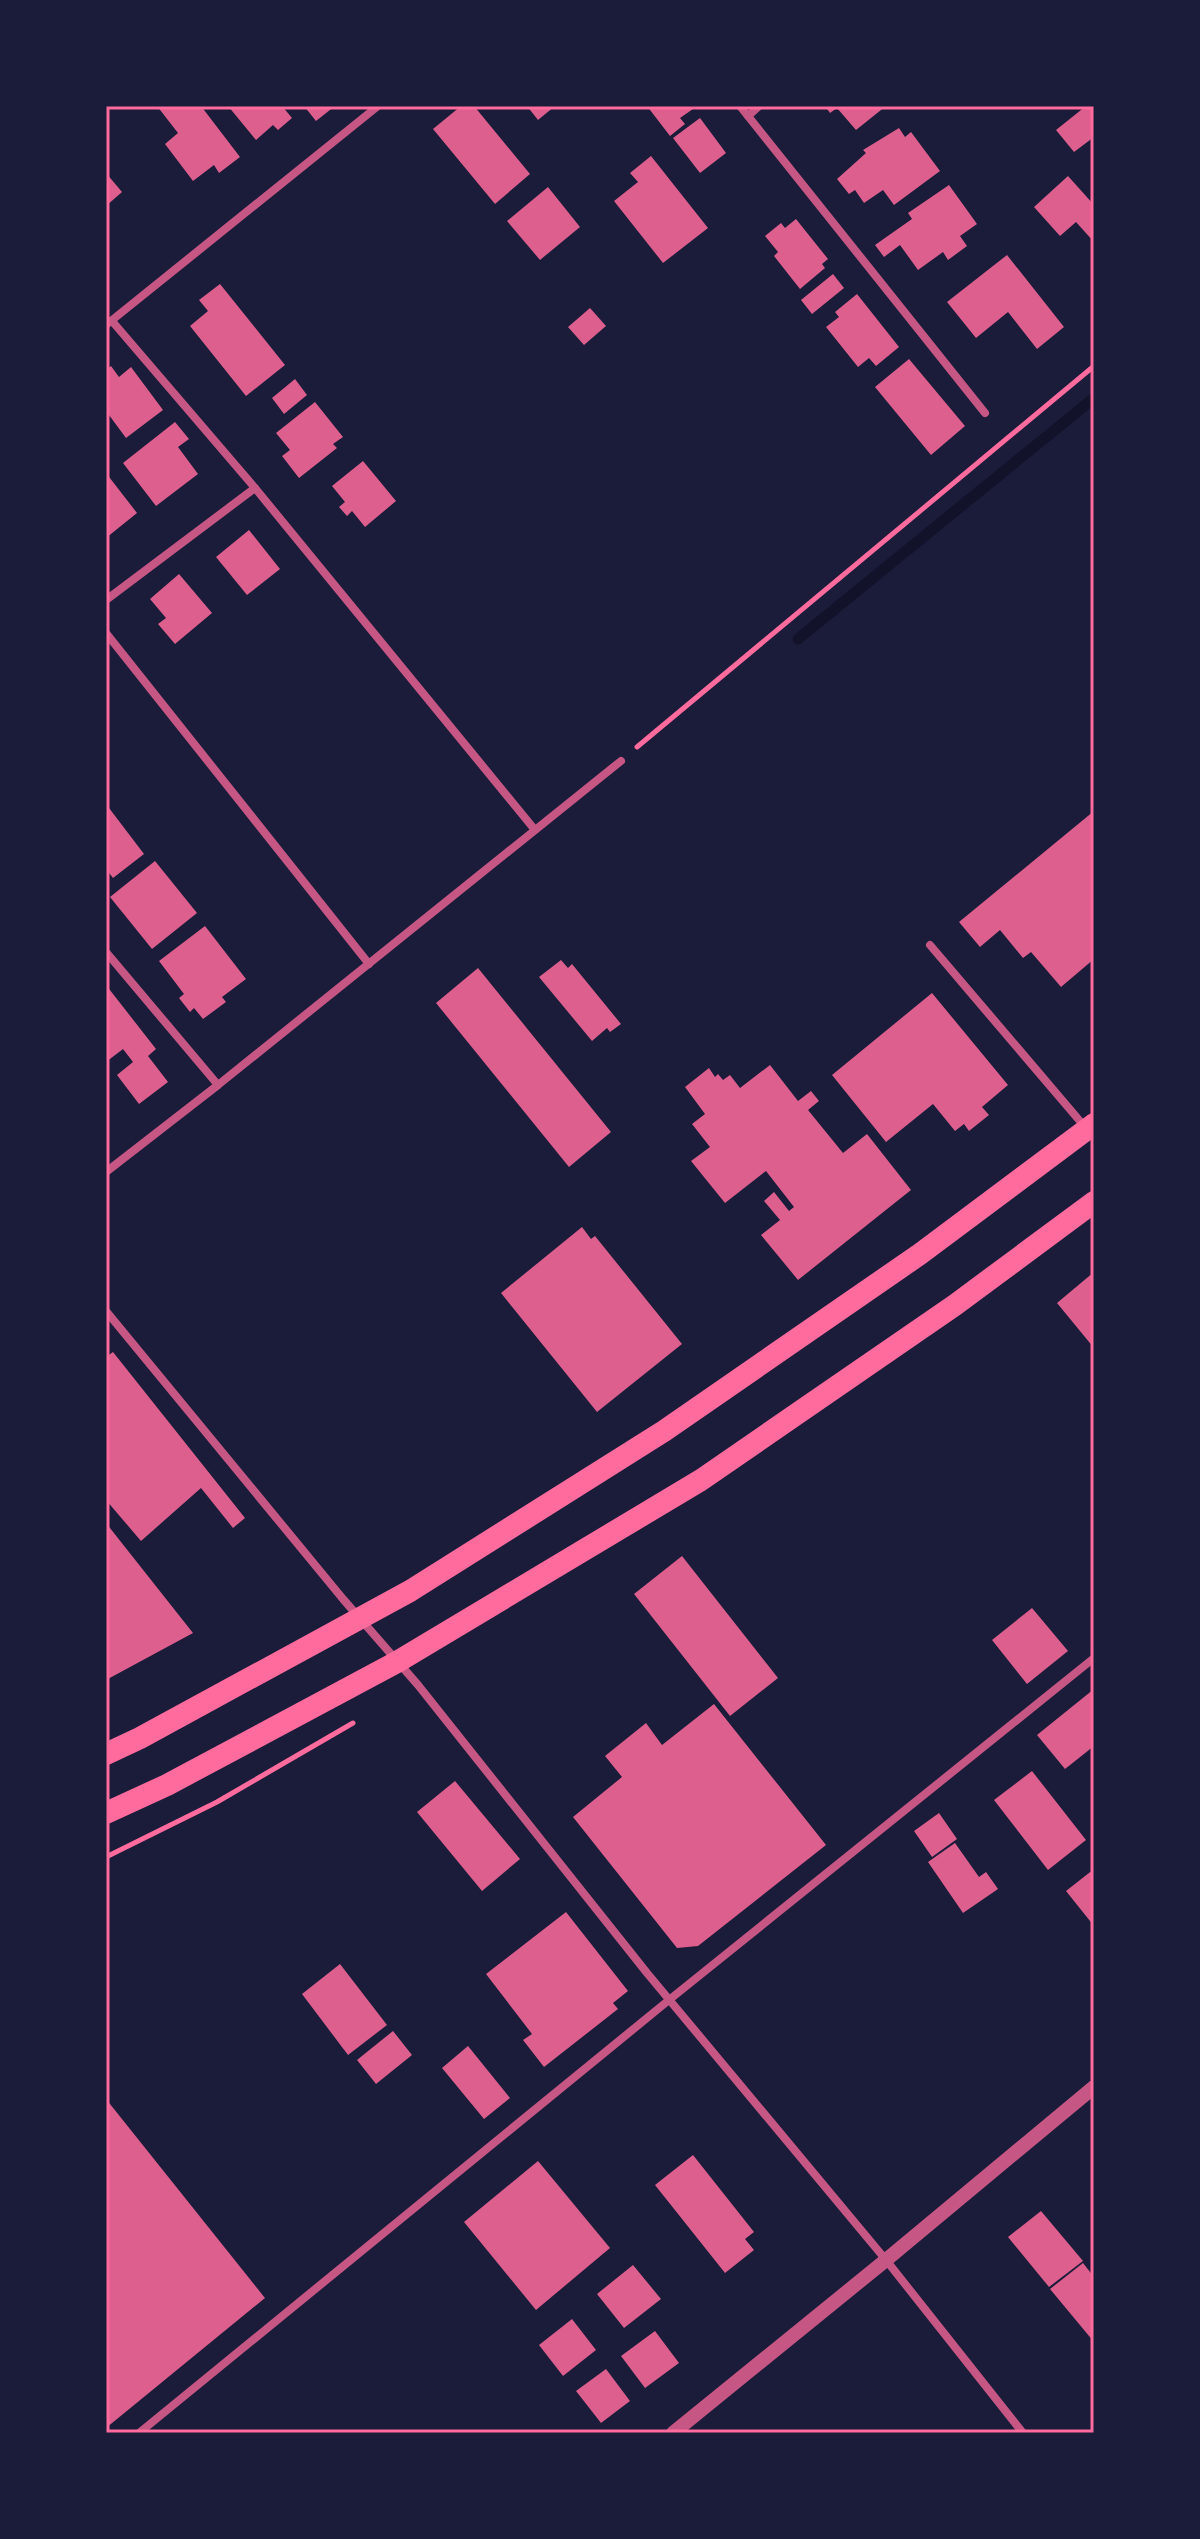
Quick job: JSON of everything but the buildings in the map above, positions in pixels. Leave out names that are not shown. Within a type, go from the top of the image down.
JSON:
[{"type":"highway","points":[[106,1754],[360,1620],[664,1431],[920,1254],[1091,1127]]},
{"type":"highway","points":[[106,1813],[167,1785],[397,1662],[701,1480],[955,1305],[1094,1202]]},
{"type":"street","points":[[378,106],[109,323],[255,488],[535,830]]},
{"type":"street","points":[[740,106],[985,413]]},
{"type":"street","points":[[748,116],[759,106]]},
{"type":"street","points":[[106,600],[255,488]]},
{"type":"street","points":[[106,633],[369,964]]},
{"type":"street","points":[[106,1172],[621,761]]},
{"type":"street","points":[[930,945],[1091,1127]]},
{"type":"street","points":[[106,952],[218,1085]]},
{"type":"street","points":[[106,1311],[397,1662],[669,2000],[886,2260],[1023,2433]]},
{"type":"street","points":[[139,2433],[1094,1658]]},
{"type":"street","points":[[673,2433],[1094,2087]]},
{"type":"path","points":[[621,761],[1094,366]]},
{"type":"waterway","points":[[798,639],[1094,398]]}]
